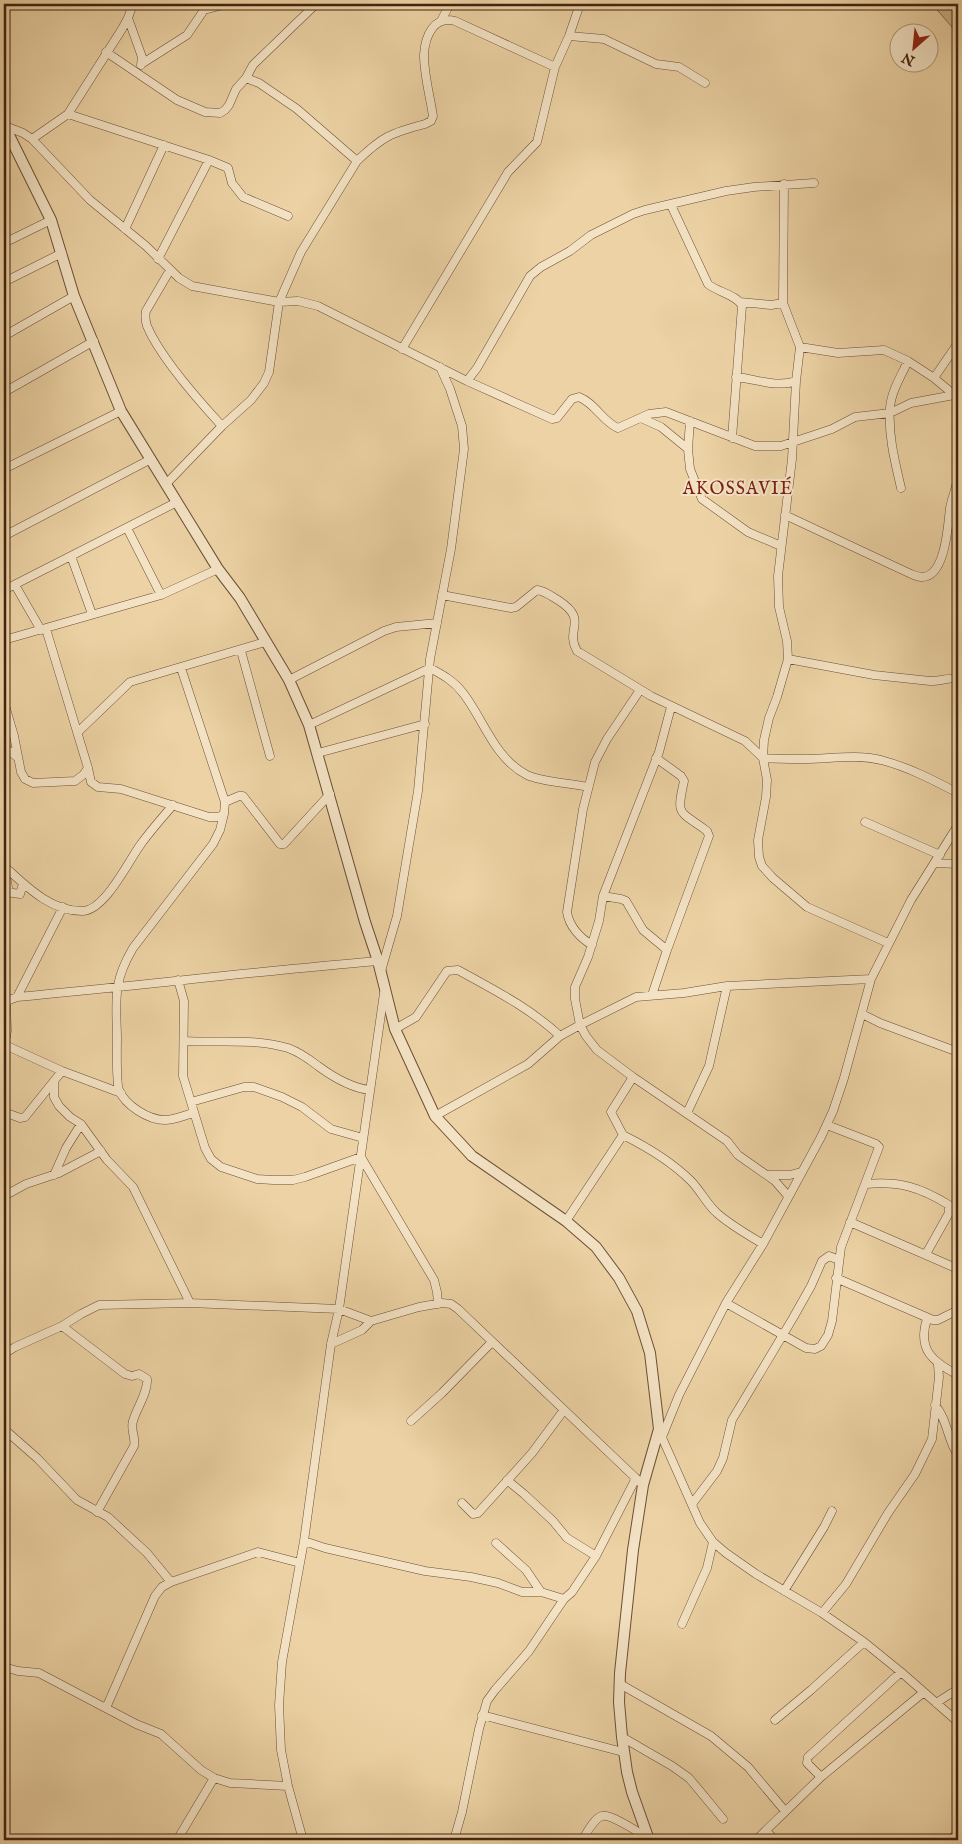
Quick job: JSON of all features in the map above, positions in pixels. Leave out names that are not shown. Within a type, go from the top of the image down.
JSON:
[{"type":"street","points":[[32,139],[68,114],[128,18],[133,4]]},
{"type":"street","points":[[136,73],[143,63],[187,35],[204,10],[227,4]]},
{"type":"street","points":[[166,484],[222,426],[251,400],[264,383],[268,372],[279,302],[301,252],[357,161],[380,140],[391,134],[426,124],[433,116],[424,52],[432,29],[442,19],[450,4]]},
{"type":"street","points":[[402,349],[508,172],[537,142],[555,67],[570,36],[580,4]]},
{"type":"street","points":[[106,52],[177,100],[195,108],[213,113],[220,112],[225,110],[236,89],[246,78],[253,64],[315,5]]},
{"type":"street","points":[[128,18],[143,63]]},
{"type":"street","points":[[442,19],[455,21],[555,67]]},
{"type":"street","points":[[570,36],[604,39],[656,64],[678,67],[705,83]]},
{"type":"street","points":[[253,64],[259,83]]},
{"type":"street","points":[[246,78],[259,83],[297,109],[357,161]]},
{"type":"street","points":[[68,114],[209,160],[228,168],[232,183],[243,197],[288,216]]},
{"type":"street","points":[[4,126],[23,133],[32,139],[90,200],[170,270],[192,286],[279,302],[298,302],[318,306],[467,381],[552,419],[557,418],[572,399],[579,397],[586,399],[611,425],[618,428],[649,414],[666,412],[754,446],[766,447],[793,443],[832,429],[855,417],[890,413],[911,403],[956,396]]},
{"type":"street","points":[[4,126],[50,220],[62,253],[74,296],[121,410],[218,569],[240,598],[289,680],[310,725],[396,1029],[435,1116],[472,1156],[566,1220],[596,1247],[619,1278],[637,1311],[650,1354],[660,1433],[700,1523],[713,1542],[741,1563],[822,1613],[864,1642],[958,1722]]},
{"type":"street","points":[[125,229],[164,145]]},
{"type":"street","points":[[158,259],[209,160]]},
{"type":"street","points":[[467,381],[477,368],[510,309],[534,272],[570,251],[591,235],[633,214],[726,191],[784,184],[814,183]]},
{"type":"street","points":[[784,184],[783,303],[800,347],[796,381],[793,443],[778,576],[779,607],[787,641],[788,660],[769,718],[763,758],[766,797],[758,840],[759,857],[762,866],[807,908],[888,943]]},
{"type":"street","points":[[671,205],[708,284],[740,302],[771,305],[783,303]]},
{"type":"street","points":[[4,243],[50,220]]},
{"type":"street","points":[[4,282],[62,253]]},
{"type":"street","points":[[170,270],[144,317],[147,326],[167,359],[205,408],[222,426]]},
{"type":"street","points":[[4,336],[74,296]]},
{"type":"street","points":[[732,438],[742,306],[740,302]]},
{"type":"street","points":[[4,390],[14,387],[94,341]]},
{"type":"street","points":[[934,378],[958,342]]},
{"type":"street","points":[[800,347],[838,353],[884,350],[908,361],[934,378],[956,396]]},
{"type":"street","points":[[901,488],[892,450],[890,413],[893,393],[908,361]]},
{"type":"street","points":[[381,972],[397,916],[418,791],[430,668],[450,549],[464,449],[462,426],[450,389],[440,367]]},
{"type":"street","points":[[736,377],[776,384],[789,384],[796,381]]},
{"type":"street","points":[[4,469],[121,410]]},
{"type":"street","points":[[642,418],[662,427],[688,449]]},
{"type":"street","points":[[690,421],[688,449],[690,469],[704,501],[748,532],[781,546]]},
{"type":"street","points":[[4,536],[151,459]]},
{"type":"street","points":[[785,515],[853,545],[911,574],[923,577],[930,574],[937,565],[945,548],[950,508],[958,478]]},
{"type":"street","points":[[4,590],[178,502]]},
{"type":"street","points":[[126,528],[161,595]]},
{"type":"street","points":[[71,556],[92,614]]},
{"type":"street","points":[[4,640],[161,595],[218,569]]},
{"type":"street","points":[[15,585],[43,630],[78,732],[91,782],[98,787],[121,789],[208,817],[220,818],[224,814]]},
{"type":"street","points":[[442,595],[511,608],[516,607],[537,590],[543,590],[570,608],[575,618],[574,639],[577,652],[640,690],[745,742],[763,758]]},
{"type":"street","points":[[289,680],[384,631],[396,627],[437,623]]},
{"type":"street","points":[[78,732],[130,682],[241,651],[265,642]]},
{"type":"street","points":[[241,651],[270,756]]},
{"type":"street","points":[[788,660],[874,675],[930,681],[958,678]]},
{"type":"street","points":[[181,668],[225,802],[224,814],[220,830],[213,844],[133,948],[124,964],[116,988],[118,1089],[128,1103],[137,1110],[155,1118],[164,1120],[194,1113]]},
{"type":"street","points":[[310,725],[430,668]]},
{"type":"street","points":[[430,668],[447,677],[462,692],[501,753],[514,766],[528,775],[588,787]]},
{"type":"street","points":[[592,945],[576,932],[568,918],[567,912],[588,787],[595,762],[607,739],[640,690]]},
{"type":"street","points":[[4,702],[14,736],[20,772],[26,779],[33,783],[75,781],[88,768]]},
{"type":"street","points":[[671,706],[656,758],[603,896],[599,921],[592,945],[575,987],[575,999],[580,1025],[597,1050],[633,1078],[687,1112],[727,1141],[738,1155],[782,1187],[788,1196]]},
{"type":"street","points":[[318,753],[425,724]]},
{"type":"street","points":[[4,747],[17,757]]},
{"type":"street","points":[[763,758],[806,759],[835,756],[880,760],[913,771],[958,793]]},
{"type":"street","points":[[652,995],[710,836],[707,831],[682,813],[679,807],[684,781],[681,776],[656,758]]},
{"type":"street","points":[[225,802],[243,796],[280,844],[284,844],[330,794]]},
{"type":"street","points":[[4,866],[30,890],[48,901],[63,907],[83,911],[96,905],[111,889],[140,844],[173,805]]},
{"type":"street","points":[[865,822],[940,855]]},
{"type":"street","points":[[454,1840],[473,1766],[482,1715],[487,1701],[494,1690],[529,1651],[564,1600],[572,1592],[640,1482],[660,1433],[726,1303],[763,1244],[827,1125],[844,1078],[871,979],[911,900],[958,825]]},
{"type":"street","points":[[935,863],[958,864]]},
{"type":"street","points":[[4,866],[7,879],[5,895],[20,894],[23,884]]},
{"type":"street","points":[[603,896],[626,901],[642,930],[667,950]]},
{"type":"street","points":[[17,997],[63,907]]},
{"type":"street","points":[[121,1093],[62,1071],[4,1046],[7,1031],[5,1001],[17,997],[378,961]]},
{"type":"street","points":[[396,1029],[416,1017],[447,972],[458,970],[524,1007],[560,1036]]},
{"type":"street","points":[[435,1116],[528,1064],[560,1036],[636,998],[727,986],[871,979]]},
{"type":"street","points":[[178,980],[184,1001],[183,1076],[205,1148],[211,1159],[221,1167],[257,1179],[299,1178],[361,1157]]},
{"type":"street","points":[[687,1112],[709,1066],[727,986]]},
{"type":"street","points":[[303,1840],[288,1786],[281,1750],[279,1705],[282,1662],[304,1541],[331,1344],[339,1309],[384,990]]},
{"type":"street","points":[[862,1014],[914,1037],[958,1052]]},
{"type":"street","points":[[184,1041],[244,1041],[290,1048],[331,1075],[362,1089],[370,1090]]},
{"type":"street","points":[[4,1112],[20,1118],[25,1117],[62,1071]]},
{"type":"street","points":[[633,1078],[611,1112],[623,1135],[656,1154],[680,1171],[692,1182],[716,1213],[763,1244]]},
{"type":"street","points":[[54,1082],[54,1097],[56,1101],[70,1117],[81,1124],[101,1151],[133,1187],[190,1303]]},
{"type":"street","points":[[191,1102],[244,1087],[254,1088],[289,1100],[324,1122],[331,1129],[363,1138]]},
{"type":"street","points":[[54,1175],[66,1148],[81,1124]]},
{"type":"street","points":[[726,1303],[806,1348],[815,1349],[821,1346],[828,1335],[832,1321],[836,1278],[844,1237],[880,1147],[827,1125]]},
{"type":"street","points":[[566,1220],[623,1135]]},
{"type":"street","points":[[4,1196],[26,1184],[54,1175],[101,1151]]},
{"type":"street","points":[[361,1157],[434,1280],[438,1304]]},
{"type":"street","points":[[766,1175],[790,1176],[801,1172]]},
{"type":"street","points":[[866,1184],[903,1185],[949,1205],[949,1213],[926,1254]]},
{"type":"street","points":[[850,1222],[958,1269]]},
{"type":"street","points":[[692,1504],[717,1471],[723,1458],[732,1420],[811,1286],[822,1261],[829,1256],[839,1260]]},
{"type":"street","points":[[836,1278],[919,1313],[928,1319],[938,1320],[958,1310]]},
{"type":"street","points":[[5,1350],[62,1326],[99,1304],[190,1303],[339,1309],[371,1321]]},
{"type":"street","points":[[331,1344],[362,1330],[371,1321],[419,1307],[451,1304],[640,1482]]},
{"type":"street","points":[[928,1319],[923,1331],[928,1352],[938,1365],[958,1375]]},
{"type":"street","points":[[62,1326],[125,1374],[132,1376],[139,1374],[147,1379],[148,1386],[132,1423],[136,1440],[134,1446],[97,1512]]},
{"type":"street","points":[[411,1421],[442,1393],[492,1342]]},
{"type":"street","points":[[822,1613],[846,1584],[888,1512],[915,1474],[932,1439],[939,1376],[938,1365]]},
{"type":"street","points":[[935,1405],[945,1418],[954,1449],[958,1455]]},
{"type":"street","points":[[462,1503],[473,1514],[478,1514],[532,1453],[564,1410]]},
{"type":"street","points":[[4,1429],[37,1458],[77,1500],[108,1517],[140,1547],[171,1582]]},
{"type":"street","points":[[507,1480],[553,1521],[567,1538],[596,1556]]},
{"type":"street","points":[[640,1482],[620,1684],[623,1752],[632,1792],[649,1839]]},
{"type":"street","points":[[784,1591],[832,1511]]},
{"type":"street","points":[[304,1541],[424,1571],[471,1577],[498,1583],[522,1592],[541,1592],[564,1600]]},
{"type":"street","points":[[682,1624],[707,1568],[713,1542]]},
{"type":"street","points":[[496,1543],[526,1570],[541,1592]]},
{"type":"street","points":[[106,1708],[155,1596],[162,1587],[171,1582],[258,1552],[300,1564]]},
{"type":"street","points":[[775,1720],[864,1642]]},
{"type":"street","points":[[4,1667],[18,1671],[39,1673],[161,1734],[201,1770],[214,1778],[230,1783],[288,1786]]},
{"type":"street","points":[[821,1777],[807,1763],[808,1757],[901,1672]]},
{"type":"street","points":[[620,1684],[711,1736],[748,1767],[785,1811]]},
{"type":"street","points":[[936,1703],[958,1690]]},
{"type":"street","points":[[756,1840],[821,1777],[924,1692]]},
{"type":"street","points":[[482,1715],[623,1752]]},
{"type":"street","points":[[622,1737],[689,1778],[723,1819]]},
{"type":"street","points":[[177,1840],[214,1778]]},
{"type":"street","points":[[582,1840],[596,1820],[602,1816],[611,1817],[649,1839]]},
{"type":"street","points":[[766,1831],[775,1840]]},
{"type":"street","points":[[950,1840],[958,1833]]},
{"type":"shaded area","points":[[932,4],[958,4],[958,34]]},
{"type":"district","name":"AKOSSAVIÉ","points":[[738,488]]}]
